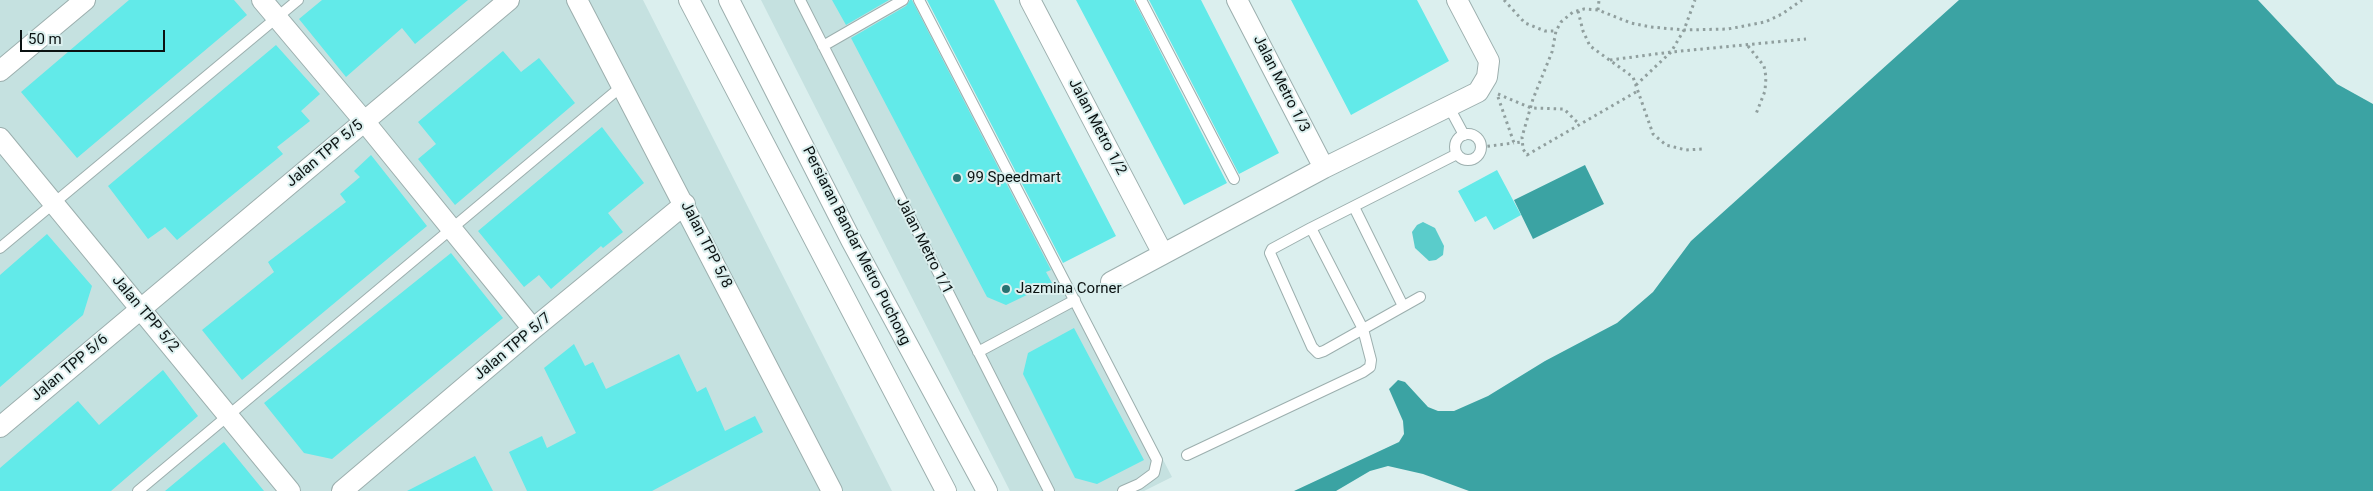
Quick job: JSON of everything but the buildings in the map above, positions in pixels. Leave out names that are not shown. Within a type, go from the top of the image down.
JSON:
[{"type":"street","points":[[0,71],[85,0]]},
{"type":"street","points":[[262,0],[364,121],[533,329]]},
{"type":"street","name":"Jalan TPP 5/5","points":[[141,309],[509,0]]},
{"type":"street","name":"Jalan TPP 5/8","points":[[577,0],[685,204],[832,491]]},
{"type":"street","points":[[689,0],[946,491]]},
{"type":"street","name":"Persiaran Bandar Metro Puchong","points":[[728,0],[851,240],[987,491]]},
{"type":"street","name":"Jalan Metro 1/2","points":[[1030,0],[1163,254]]},
{"type":"street","name":"Jalan Metro 1/3","points":[[1237,0],[1324,168]]},
{"type":"street","points":[[1112,282],[1324,168],[1478,92],[1490,89],[1487,77],[1489,61],[1457,0]]},
{"type":"street","name":"Jalan TPP 5/2","points":[[0,138],[229,414],[290,491]]},
{"type":"street","name":"Jalan TPP 5/7","points":[[342,491],[533,329],[685,204]]},
{"type":"street","name":"Jalan TPP 5/6","points":[[0,428],[141,309]]},
{"type":"lane","points":[[0,248],[298,0]]},
{"type":"lane","name":"Jalan Metro 1/1","points":[[800,0],[1048,491]]},
{"type":"lane","points":[[823,46],[903,0]]},
{"type":"lane","points":[[919,0],[1157,460],[1154,473],[1139,484],[1123,491]]},
{"type":"lane","points":[[1141,0],[1234,179]]},
{"type":"lane","points":[[138,491],[622,86]]},
{"type":"lane","points":[[1449,107],[1464,136]]},
{"type":"lane","points":[[1472,135],[1478,139],[1481,147],[1478,156],[1467,160],[1457,154],[1457,142],[1464,136],[1472,135]]},
{"type":"lane","points":[[1420,297],[1318,353],[1312,347],[1270,253],[1272,249],[1311,228],[1457,154]]},
{"type":"lane","points":[[1354,207],[1403,306]]},
{"type":"lane","points":[[1187,455],[1363,372],[1370,366],[1371,360],[1363,329],[1311,228]]},
{"type":"lane","points":[[978,352],[1075,300]]},
{"type":"path","points":[[1504,0],[1525,23],[1545,31],[1556,31]]},
{"type":"path","points":[[1598,10],[1599,0]]},
{"type":"path","points":[[1636,85],[1671,52],[1684,30],[1695,0]]},
{"type":"path","points":[[1636,92],[1527,155],[1521,142],[1531,108],[1552,52],[1556,31],[1561,22],[1578,11],[1584,9],[1598,10],[1631,23],[1684,30],[1728,29],[1765,22],[1782,14],[1802,0]]},
{"type":"path","points":[[1578,11],[1583,31],[1590,46],[1622,67],[1632,76],[1636,85],[1636,92],[1653,134],[1666,145],[1686,150],[1702,149]]},
{"type":"path","points":[[1610,60],[1806,39]]},
{"type":"path","points":[[1748,46],[1764,66],[1766,78],[1765,91],[1756,114]]},
{"type":"path","points":[[1490,89],[1531,108],[1564,109],[1579,124]]},
{"type":"path","points":[[1490,89],[1514,143]]},
{"type":"path","points":[[1481,147],[1521,142]]},
{"type":"shaded area","points":[[0,0],[643,0],[892,491],[0,491]]},
{"type":"shaded area","points":[[761,0],[924,0],[1172,477],[1144,491],[1010,491]]},
{"type":"shaded area","points":[[1959,0],[2258,0],[2337,84],[2373,104],[2373,491],[1469,491],[1423,474],[1388,466],[1370,471],[1336,491],[1294,491],[1399,442],[1404,434],[1403,421],[1389,389],[1398,380],[1405,382],[1428,407],[1438,411],[1454,411],[1488,396],[1545,361],[1617,323],[1653,292],[1691,241]]},
{"type":"shaded area","points":[[1585,165],[1604,204],[1533,239],[1514,200]]},
{"type":"shaded area","points":[[1423,222],[1435,228],[1444,246],[1443,255],[1436,260],[1429,261],[1415,248],[1412,232],[1417,225]]},
{"type":"place","name":"99 Speedmart","points":[[957,178]]},
{"type":"place","name":"Jazmina Corner","points":[[1006,289]]}]
